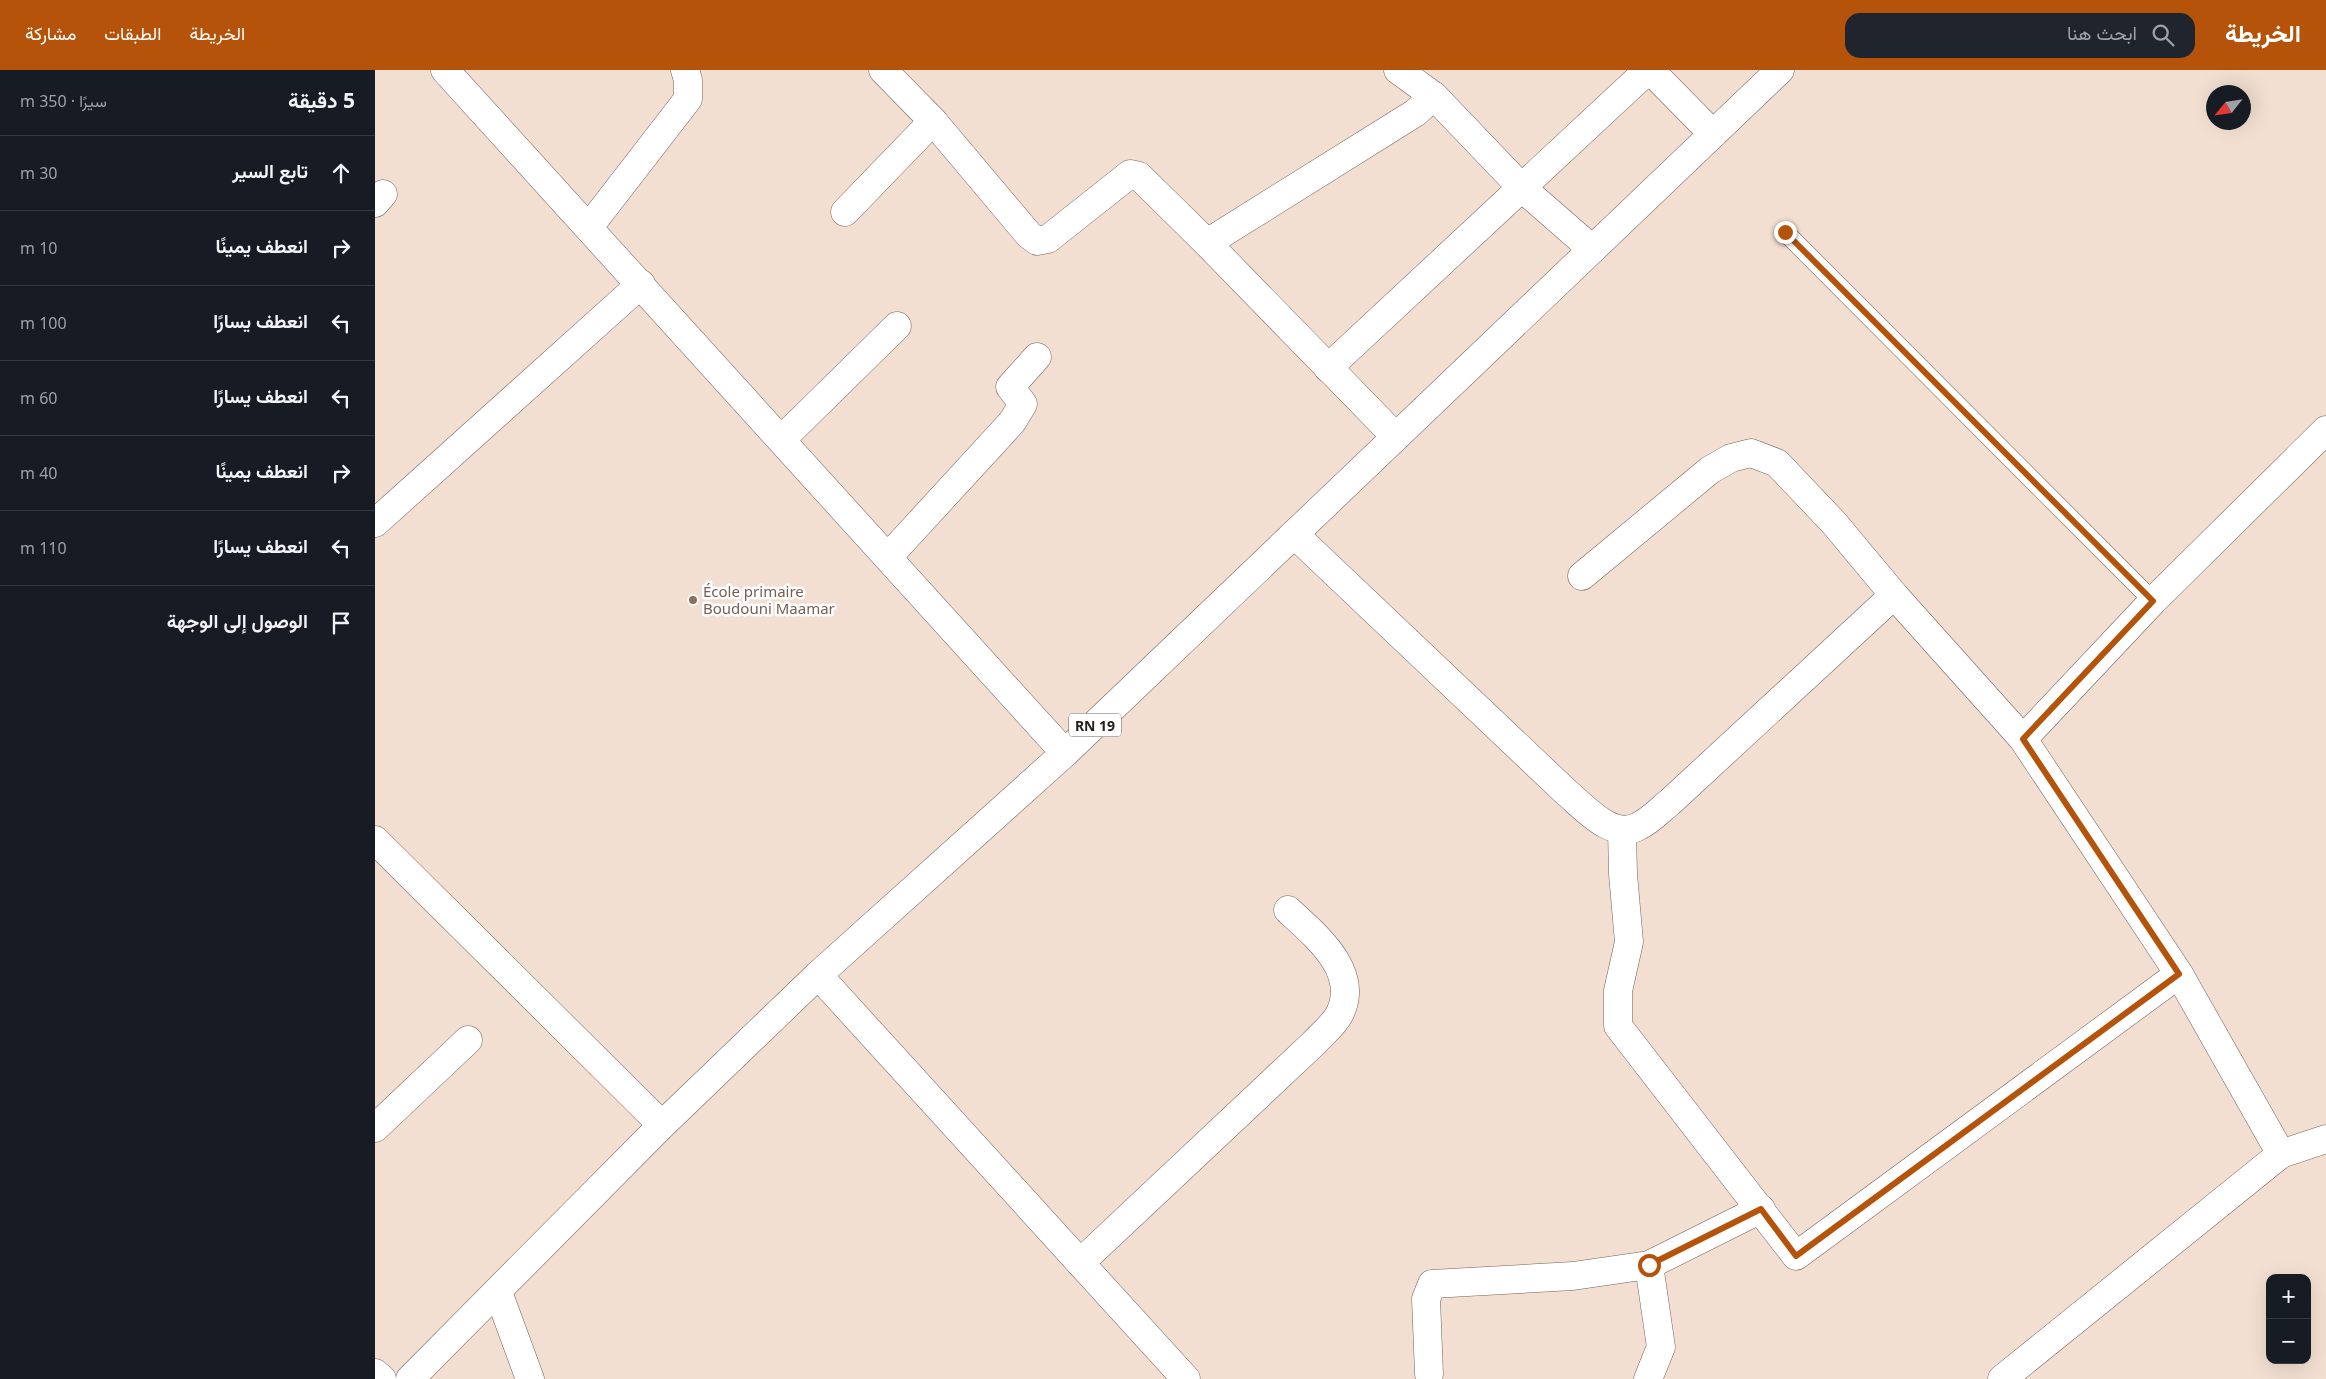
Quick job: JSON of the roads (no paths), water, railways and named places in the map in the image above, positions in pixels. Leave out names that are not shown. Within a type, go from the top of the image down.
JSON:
[{"type":"main road","points":[[445,70],[782,439],[1065,753]]},
{"type":"main road","points":[[589,227],[688,99],[688,80],[685,70]]},
{"type":"main road","points":[[883,70],[933,121],[1029,235],[1037,241],[1048,239],[1130,174],[1139,176],[1153,188],[1395,436]]},
{"type":"main road","points":[[1399,70],[1434,96],[1522,188],[1592,249]]},
{"type":"main road","points":[[1328,368],[1649,70],[1713,134]]},
{"type":"main road","name":"RN 19","points":[[410,1379],[662,1125],[818,975],[1065,753],[1780,70]]},
{"type":"main road","points":[[1207,243],[1415,113],[1434,96]]},
{"type":"main road","points":[[845,212],[933,121]]},
{"type":"main road","points":[[375,524],[641,284]]},
{"type":"main road","points":[[782,439],[897,326]]},
{"type":"main road","points":[[888,557],[1011,422],[1023,404],[1010,387],[1037,357]]},
{"type":"main road","points":[[2023,739],[2153,601],[2326,430]]},
{"type":"main road","points":[[1582,576],[1710,470],[1731,458],[1751,453],[1777,463],[1834,522],[1895,595],[2023,739],[2179,974],[2281,1154]]},
{"type":"main road","points":[[1294,534],[1566,792],[1610,827],[1622,830],[1638,827],[1670,802],[1895,595]]},
{"type":"main road","points":[[1622,830],[1623,874],[1629,942],[1618,991],[1618,1026],[1796,1256],[2179,974]]},
{"type":"main road","points":[[375,840],[662,1125]]},
{"type":"main road","points":[[1080,1263],[1314,1043],[1339,1015],[1345,997],[1343,972],[1320,940],[1288,910]]},
{"type":"main road","points":[[818,975],[1186,1379]]},
{"type":"main road","points":[[375,1128],[468,1040]]},
{"type":"main road","points":[[2002,1379],[2281,1154],[2326,1139]]},
{"type":"main road","points":[[1429,1374],[1426,1299],[1432,1284],[1573,1276],[1649,1265],[1761,1209]]},
{"type":"main road","points":[[1648,1379],[1661,1348],[1649,1265]]},
{"type":"main road","points":[[498,1292],[530,1379]]},
{"type":"main road","points":[[375,1373],[382,1379]]},
{"type":"lane","points":[[1785,232],[2153,601]]},
{"type":"place","name":"École primaire Boudouni Maamar","points":[[693,600]]}]
